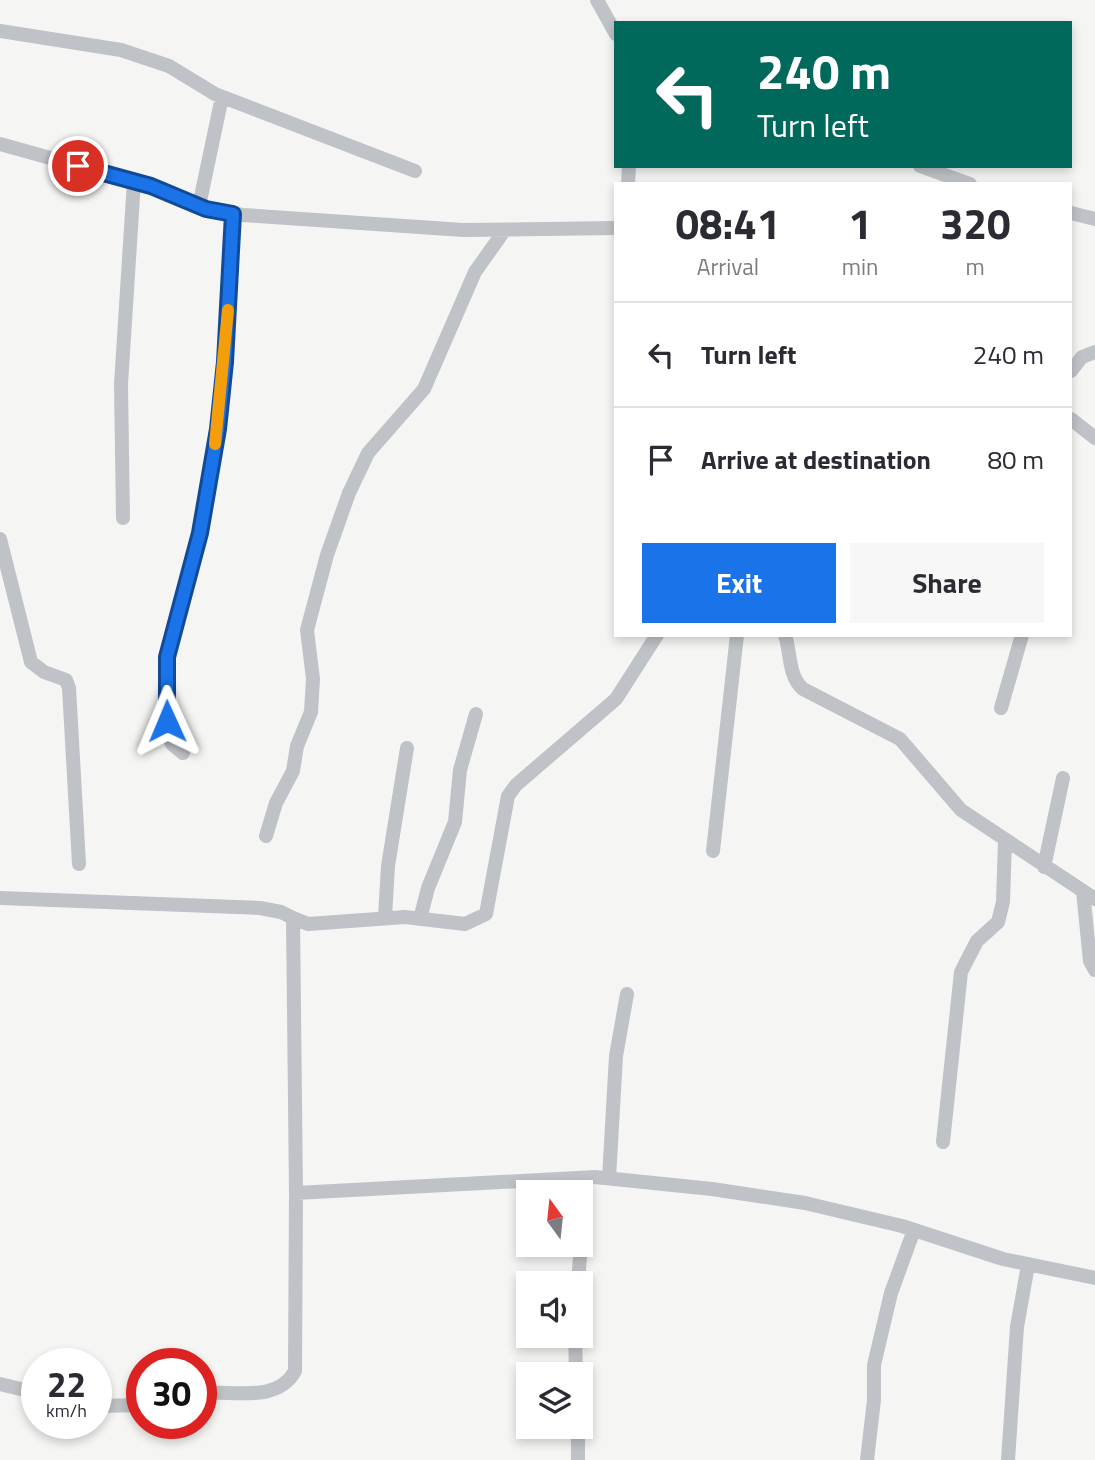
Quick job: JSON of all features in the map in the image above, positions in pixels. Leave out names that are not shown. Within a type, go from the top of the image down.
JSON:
[{"type":"street","points":[[597,0],[614,30]]},
{"type":"street","points":[[0,31],[121,50],[169,66],[222,97],[415,171]]},
{"type":"street","points":[[199,206],[222,97]]},
{"type":"street","points":[[0,144],[134,181],[199,206],[233,214],[504,230],[614,228]]},
{"type":"street","points":[[926,168],[964,182]]},
{"type":"street","points":[[123,518],[121,384],[134,181]]},
{"type":"street","points":[[1072,213],[1095,219]]},
{"type":"street","points":[[183,753],[172,744],[168,735],[166,663],[200,533],[218,429],[225,362],[233,214]]},
{"type":"street","points":[[267,836],[276,803],[293,771],[297,746],[311,712],[313,679],[307,630],[327,555],[349,493],[368,453],[424,389],[475,272],[504,230]]},
{"type":"street","points":[[1072,370],[1082,356],[1095,352]]},
{"type":"street","points":[[1072,420],[1095,438]]},
{"type":"street","points":[[0,539],[32,662],[44,672],[66,680],[69,688],[79,864]]},
{"type":"street","points":[[0,898],[260,908],[281,912],[308,924],[333,924],[385,917],[465,924],[486,914],[508,796],[516,785],[617,699],[656,637]]},
{"type":"street","points":[[713,851],[737,637]]},
{"type":"street","points":[[785,637],[796,683],[900,740],[961,810],[1089,895],[1090,961],[1095,970]]},
{"type":"street","points":[[1001,708],[1021,637]]},
{"type":"street","points":[[420,919],[435,869],[455,822],[460,770],[476,714]]},
{"type":"street","points":[[385,917],[388,866],[407,748]]},
{"type":"street","points":[[1044,867],[1063,778]]},
{"type":"street","points":[[943,1142],[961,972],[977,941],[998,922],[1003,902],[1005,840]]},
{"type":"street","points":[[217,1393],[264,1392],[289,1382],[295,1371],[293,918]]},
{"type":"street","points":[[609,1178],[615,1056],[627,994]]},
{"type":"street","points":[[296,1193],[609,1178],[757,1194],[914,1230],[1028,1265],[1095,1278]]},
{"type":"street","points":[[867,1460],[874,1400],[874,1365],[891,1293],[914,1230]]},
{"type":"street","points":[[1008,1460],[1017,1327],[1028,1265]]},
{"type":"street","points":[[0,1384],[21,1389]]},
{"type":"street","points":[[578,1439],[578,1460]]},
{"type":"slow traffic","points":[[215,444],[228,310]]},
{"type":"route","points":[[78,166],[151,186],[206,209],[233,214],[225,362],[218,429],[200,533],[167,657],[167,721]]}]
